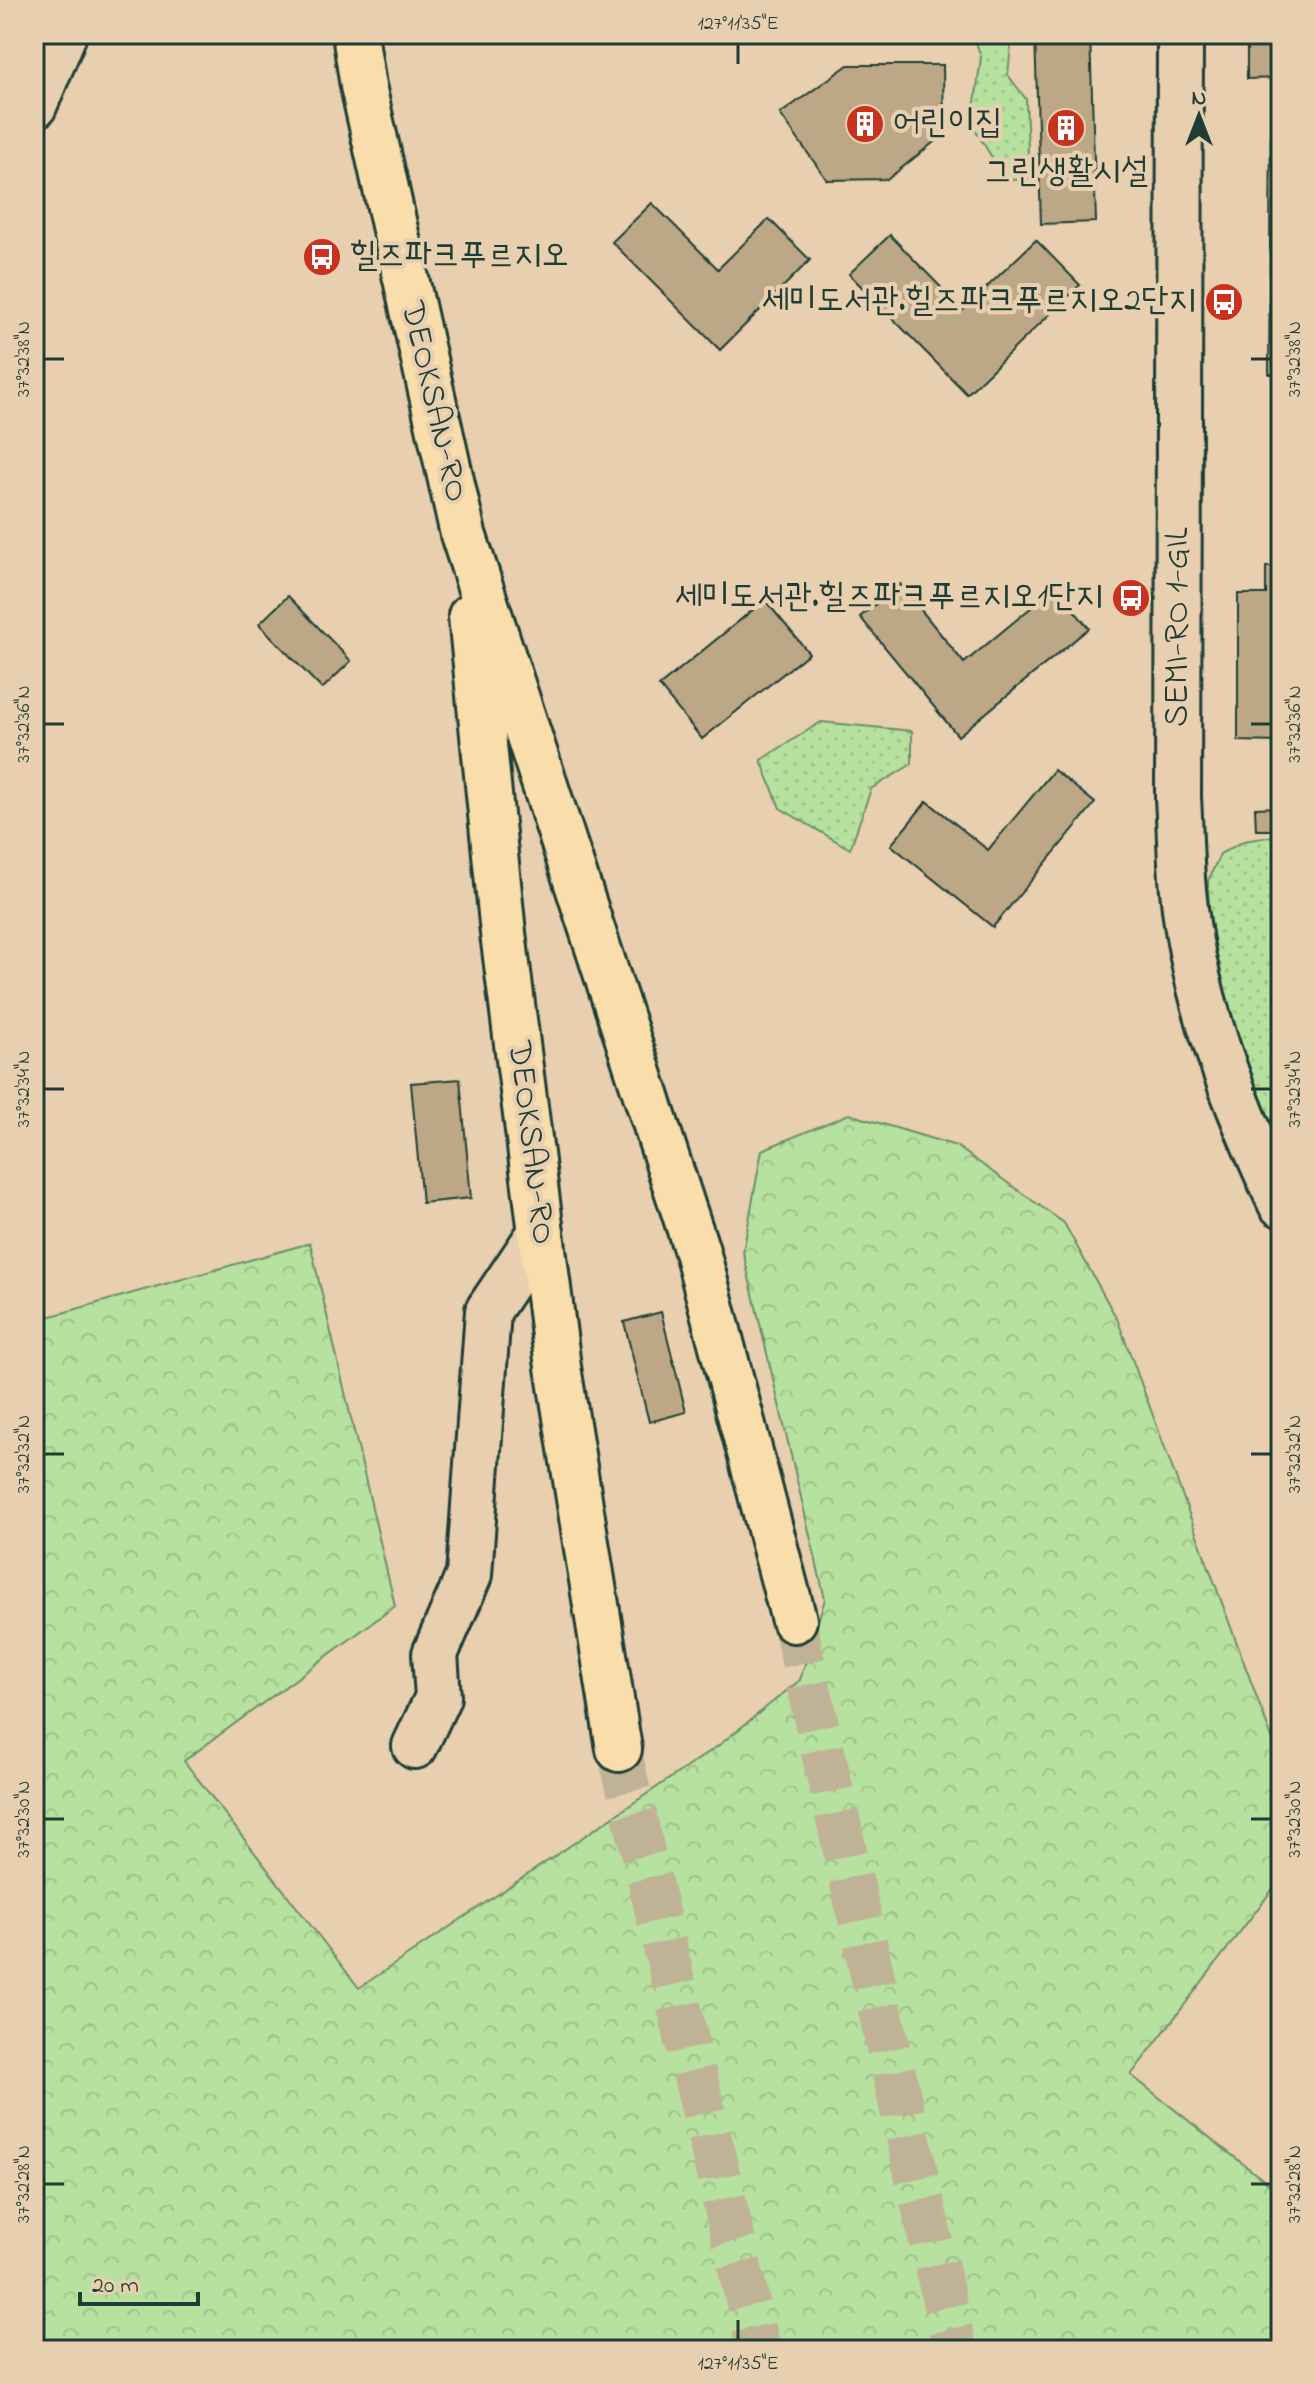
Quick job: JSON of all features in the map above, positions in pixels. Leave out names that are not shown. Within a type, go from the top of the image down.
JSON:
[{"type":"main road","name":"DEOKSAN-RO","points":[[355,34],[363,86],[463,534],[697,1251],[794,1620]]},
{"type":"main road","name":"DEOKSAN-RO","points":[[463,534],[503,933],[558,1367],[619,1749]]},
{"type":"street","points":[[34,106],[64,34]]},
{"type":"street","name":"SEMI-RO 1-GIL","points":[[1180,34],[1178,798],[1183,891],[1197,973],[1221,1063],[1281,1204]]},
{"type":"street","points":[[415,1746],[438,1697],[435,1654],[469,1575],[488,1311],[541,1232]]},
{"type":"green space","points":[[973,34],[1012,34],[1008,75],[1026,99],[1029,180],[1006,180],[972,125],[981,57]]},
{"type":"green space","points":[[821,722],[912,731],[912,764],[871,789],[850,849],[780,808],[761,760]]},
{"type":"green space","points":[[1273,836],[1281,838],[1281,1169],[1254,1100],[1210,950],[1208,881],[1220,854],[1244,841]]},
{"type":"green space","points":[[849,1114],[956,1146],[1064,1223],[1118,1321],[1281,1763],[1281,1878],[1131,2075],[1281,2194],[1281,2350],[34,2350],[34,1321],[310,1243],[395,1606],[184,1761],[359,1988],[718,1746],[800,1680],[825,1599],[743,1252],[762,1150]]},
{"type":"building","name":"그린생활시설","points":[[1035,34],[1090,34],[1096,222],[1041,224]]},
{"type":"building","points":[[1247,34],[1281,34],[1281,78],[1247,79]]},
{"type":"building","name":"어린이집","points":[[848,65],[943,65],[944,134],[888,179],[827,180],[780,114]]},
{"type":"building","points":[[1271,124],[1281,125],[1281,374],[1269,374]]},
{"type":"building","points":[[652,203],[718,269],[769,219],[810,260],[720,350],[612,242]]},
{"type":"building","points":[[890,235],[963,310],[1036,240],[1080,285],[967,394],[849,274]]},
{"type":"building","points":[[1266,567],[1281,567],[1281,742],[1238,741],[1238,594],[1266,594]]},
{"type":"building","points":[[900,584],[964,663],[1055,588],[1089,628],[958,736],[860,617]]},
{"type":"building","points":[[288,596],[351,661],[322,689],[259,624]]},
{"type":"building","points":[[765,600],[809,653],[702,739],[659,686]]},
{"type":"building","points":[[1054,770],[1095,803],[993,927],[891,845],[927,801],[988,850]]},
{"type":"building","points":[[1281,807],[1281,830],[1256,830],[1255,808]]},
{"type":"building","points":[[460,1079],[471,1198],[422,1203],[411,1083]]},
{"type":"building","points":[[661,1312],[686,1412],[649,1422],[624,1322]]},
{"type":"tunnel","points":[[794,1620],[955,2350]]},
{"type":"tunnel","points":[[619,1749],[759,2350]]},
{"type":"place","name":"어린이집","points":[[865,124]]},
{"type":"place","name":"그린생활시설","points":[[1066,128]]},
{"type":"place","name":"힐즈파크푸르지오","points":[[322,257]]},
{"type":"place","name":"세미도서관.힐즈파크푸르지오2단지","points":[[1224,302]]},
{"type":"place","name":"세미도서관.힐즈파크푸르지오1단지","points":[[1131,598]]}]
